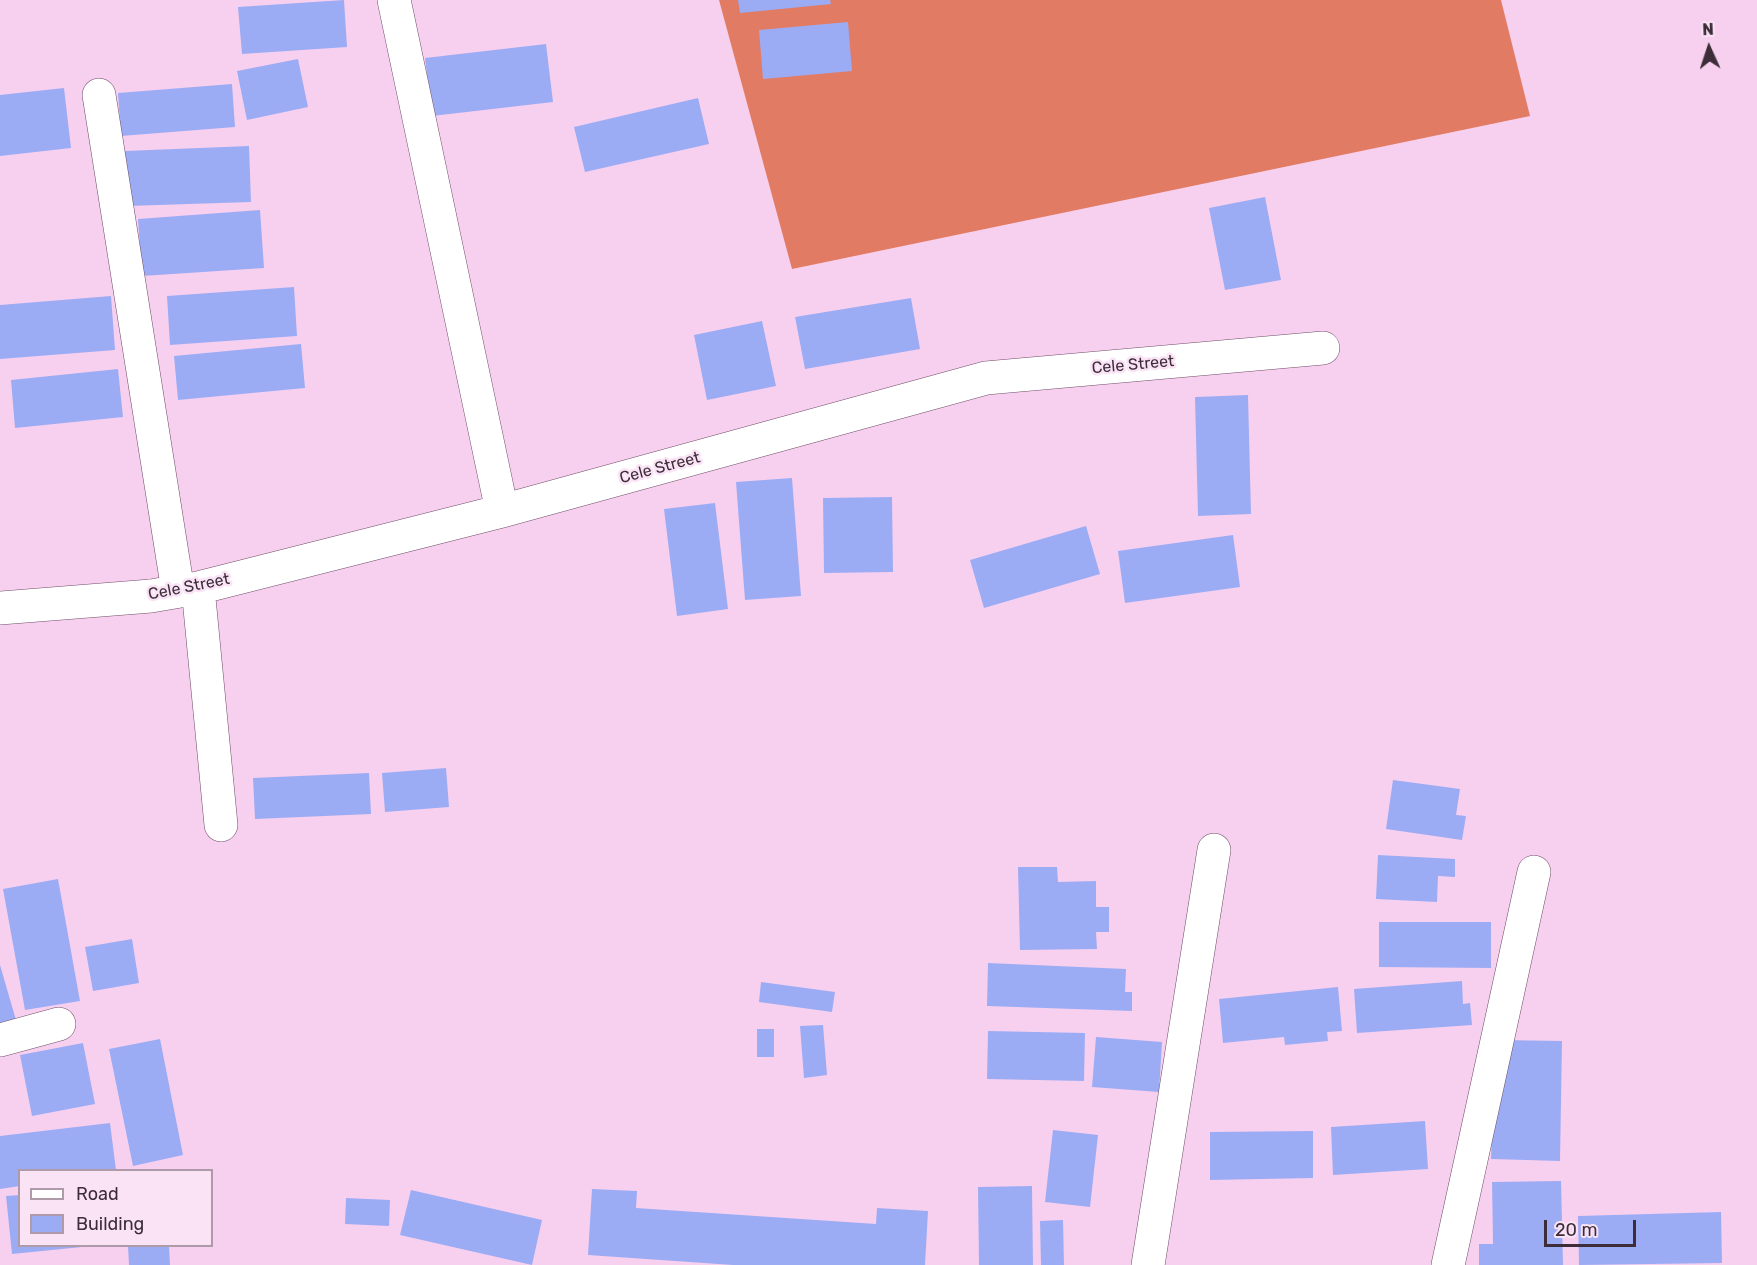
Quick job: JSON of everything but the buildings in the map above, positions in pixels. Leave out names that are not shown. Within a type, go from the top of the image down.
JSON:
[{"type":"street","points":[[394,0],[502,511]]},
{"type":"street","points":[[99,95],[188,589],[221,825]]},
{"type":"street","name":"Cele Street","points":[[0,608],[151,596],[188,589],[502,511],[986,378],[1323,348]]},
{"type":"street","points":[[1148,1265],[1214,850]]},
{"type":"street","points":[[1448,1265],[1534,872]]},
{"type":"street","points":[[0,1040],[59,1024]]},
{"type":"shaded area","points":[[719,0],[1501,0],[1530,116],[792,269]]}]
